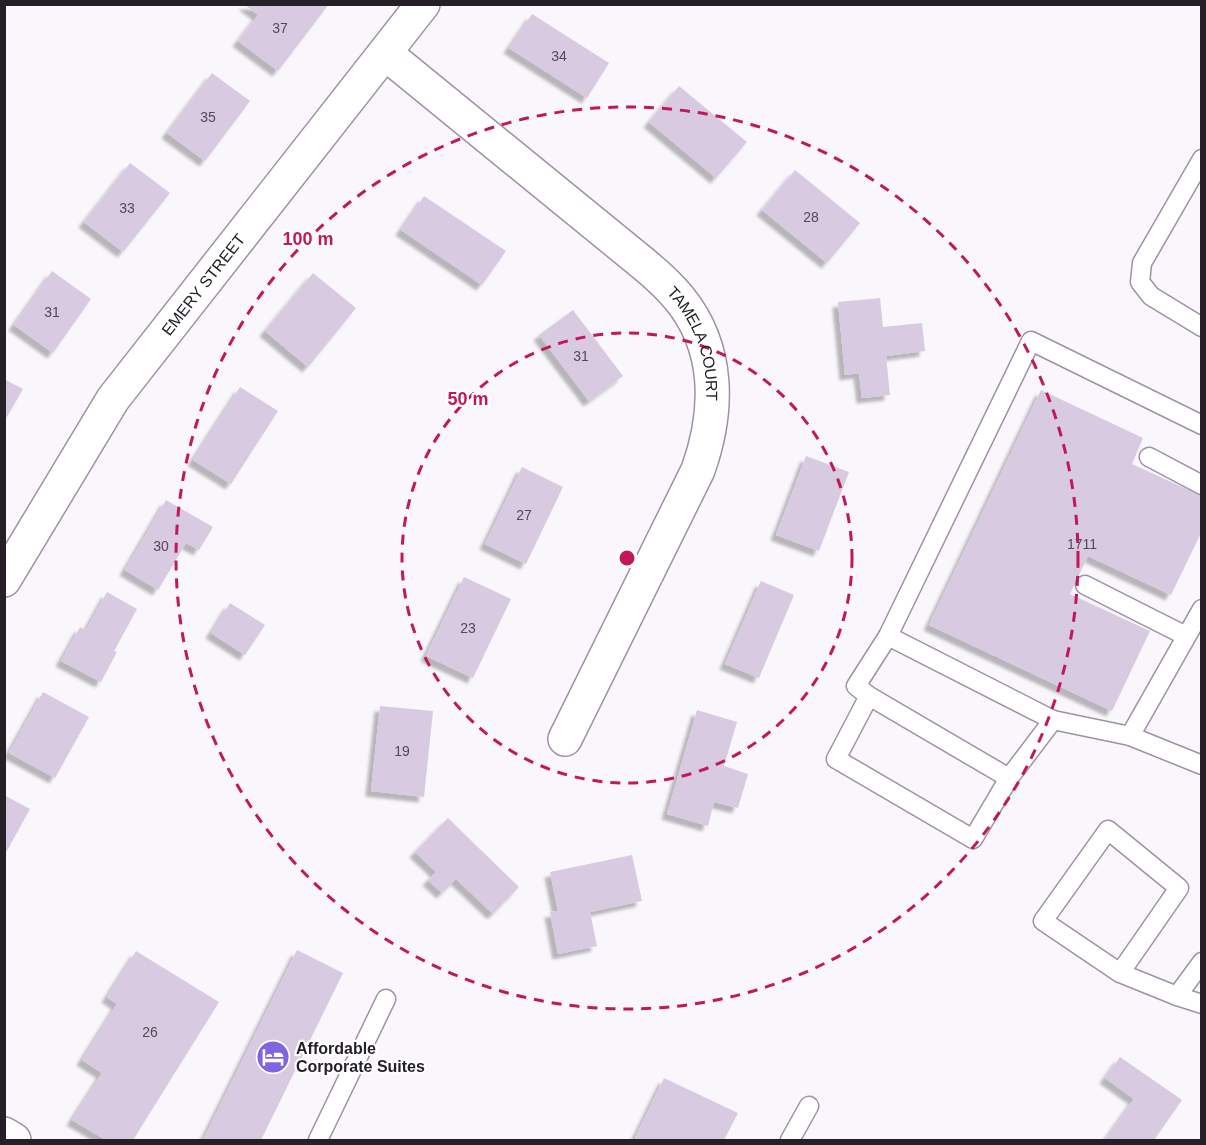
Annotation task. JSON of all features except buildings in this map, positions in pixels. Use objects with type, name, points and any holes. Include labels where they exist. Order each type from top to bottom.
[{"type":"street","name":"EMERY STREET","points":[[4,580],[113,399],[423,4]]},
{"type":"street","name":"TAMELA COURT","points":[[385,53],[664,281],[691,315],[708,358],[713,404],[706,448],[698,470],[566,740]]},
{"type":"street","points":[[4,1134],[14,1140]]},
{"type":"lane","points":[[1202,159],[1142,263],[1140,282],[1151,296],[1202,327]]},
{"type":"lane","points":[[1009,777],[869,696],[856,686],[888,636],[1031,341],[1202,425]]},
{"type":"lane","points":[[1149,457],[1202,485]]},
{"type":"lane","points":[[1085,585],[1186,636]]},
{"type":"lane","points":[[1130,736],[1202,609]]},
{"type":"lane","points":[[888,636],[1053,720],[1130,736],[1202,765]]},
{"type":"lane","points":[[869,696],[836,759],[973,839],[1009,777],[1053,720]]},
{"type":"lane","points":[[1120,973],[1179,888],[1108,830],[1043,921],[1120,973],[1202,1004]]},
{"type":"lane","points":[[1177,996],[1202,962]]},
{"type":"lane","points":[[318,1140],[386,999]]},
{"type":"lane","points":[[790,1140],[809,1106]]},
{"type":"place","name":"Affordable Corporate Suites","points":[[273,1057]]}]
